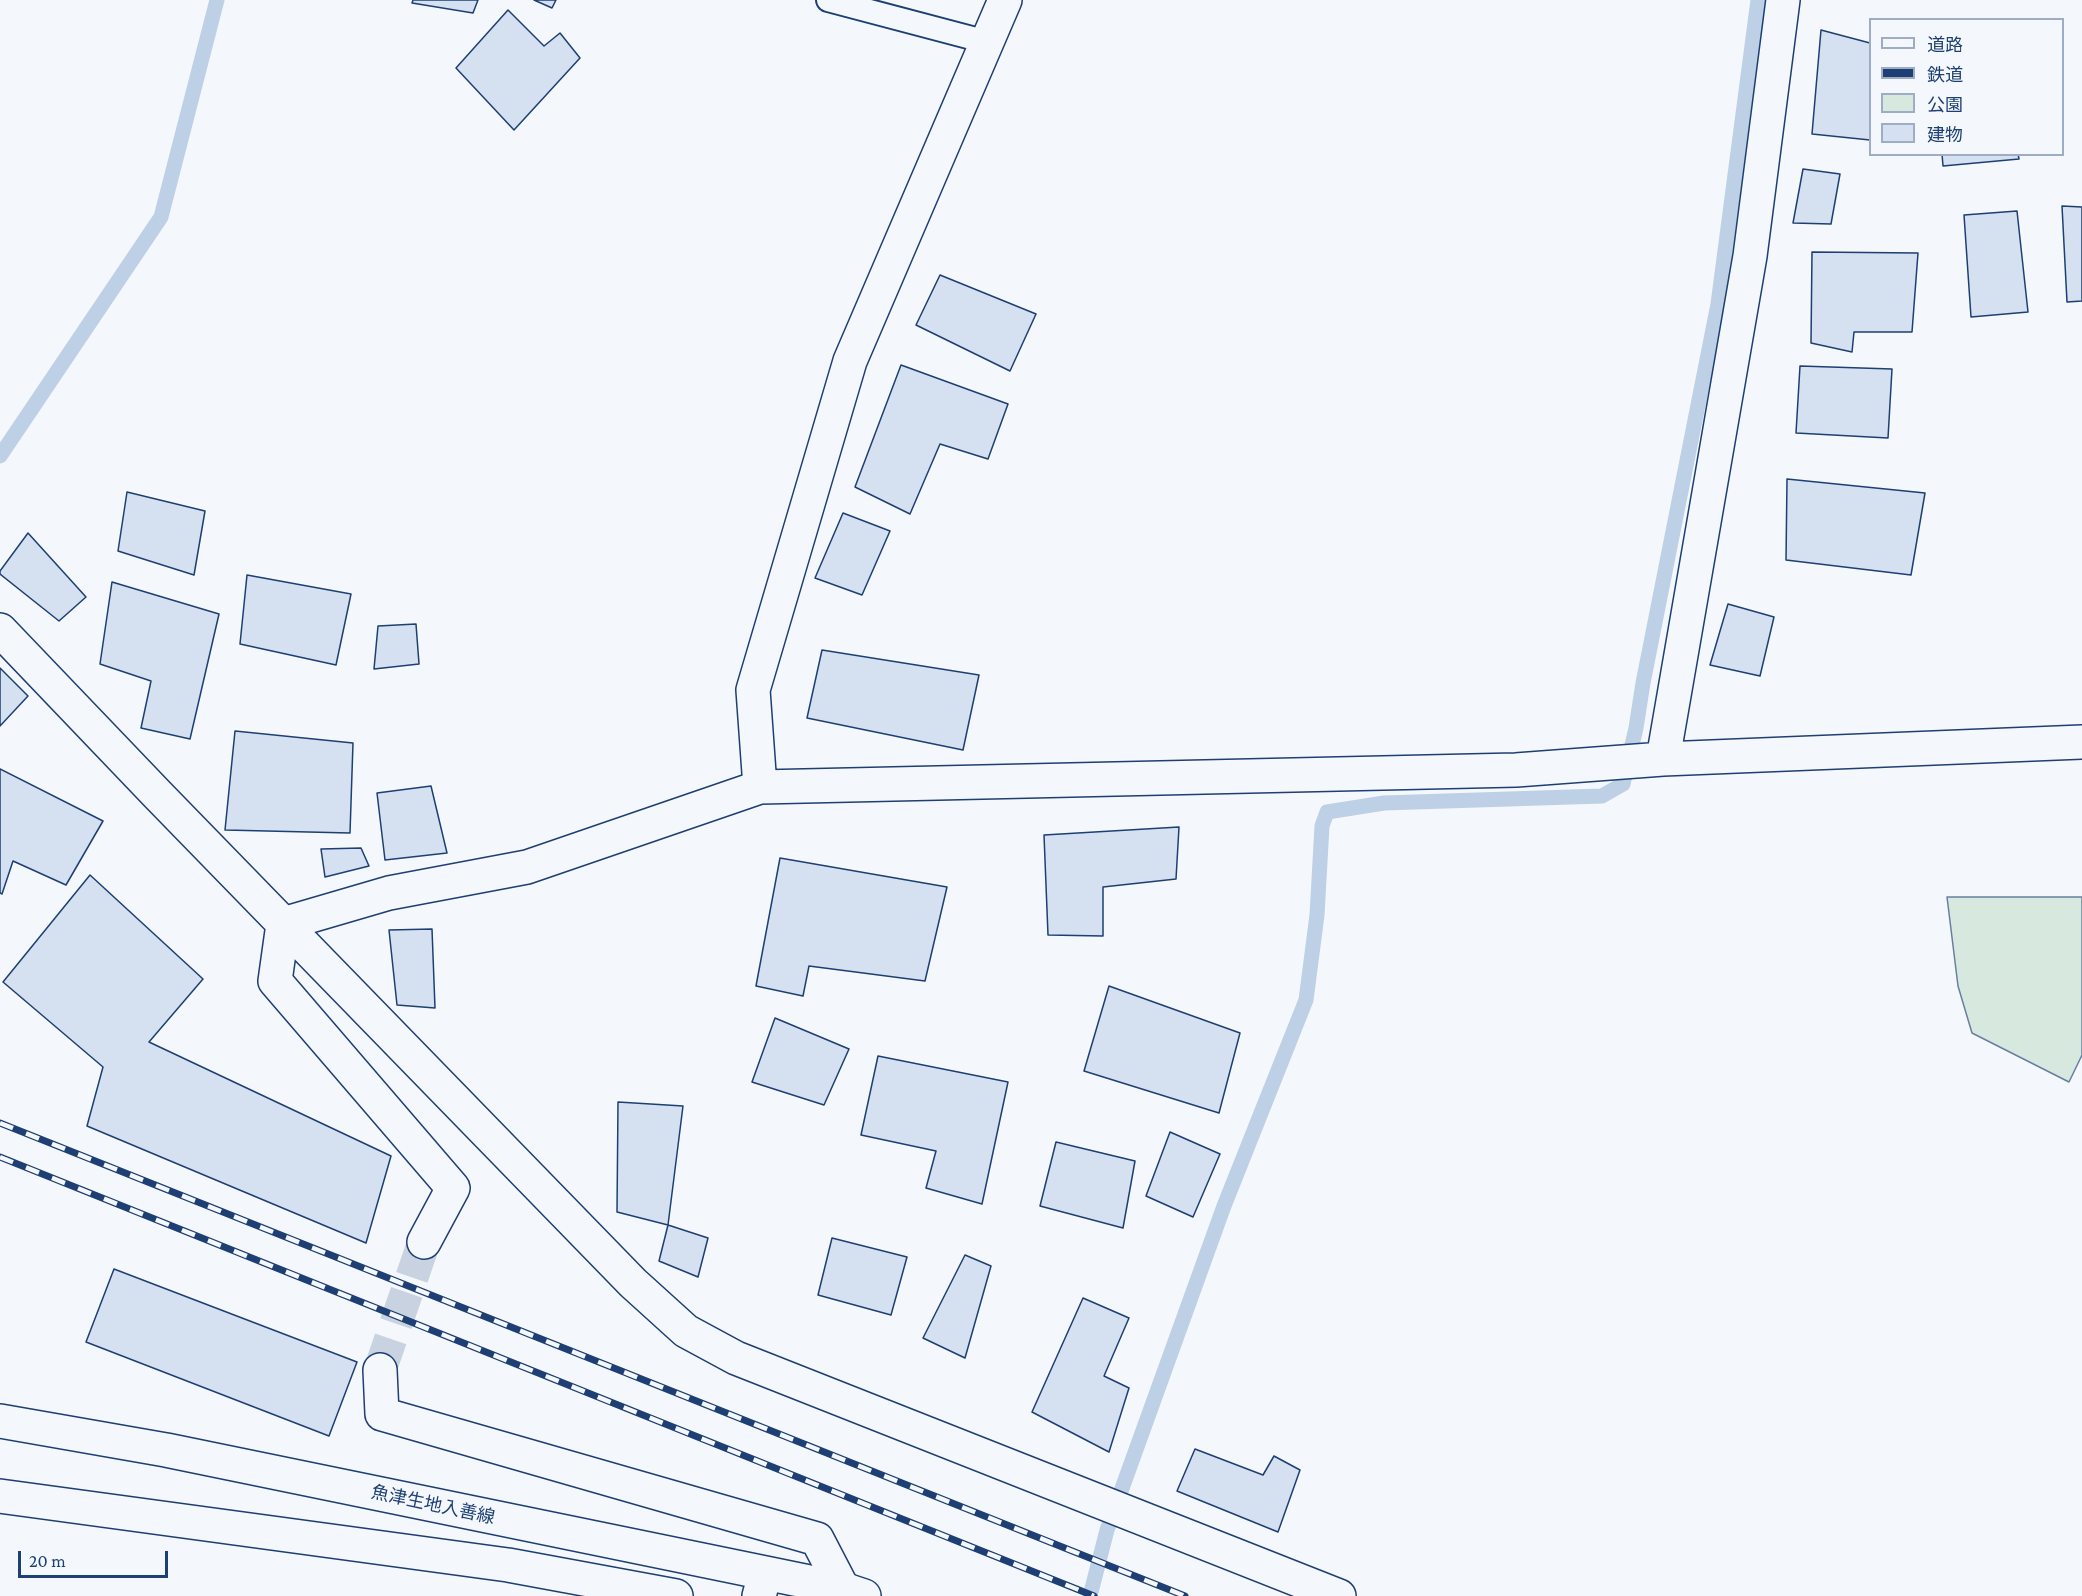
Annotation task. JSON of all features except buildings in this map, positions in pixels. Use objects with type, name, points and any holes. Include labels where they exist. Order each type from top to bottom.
[{"type":"street","points":[[760,787],[753,690],[850,361],[1005,0]]},
{"type":"street","points":[[1663,759],[1750,256],[1783,0]]},
{"type":"street","points":[[0,630],[633,1283],[686,1331],[736,1358],[1339,1596]]},
{"type":"street","points":[[283,924],[389,893],[527,867],[760,787],[1516,770],[1663,759],[2082,742]]},
{"type":"street","points":[[283,924],[274,981],[453,1188],[424,1242]]},
{"type":"street","points":[[380,1370],[382,1414],[817,1539],[853,1592]]},
{"type":"street","name":"魚津生地入善線","points":[[0,1421],[166,1450],[762,1585],[853,1592]]},
{"type":"street","points":[[0,1496],[508,1565],[676,1596]]},
{"type":"lane","points":[[828,0],[987,42]]},
{"type":"green space","points":[[1947,897],[2082,897],[2082,1055],[2069,1082],[1972,1033],[1958,986]]},
{"type":"waterway","points":[[0,456],[161,217],[217,0]]},
{"type":"waterway","points":[[1090,1596],[1107,1530],[1224,1206],[1306,1000],[1317,915],[1322,826],[1327,812],[1384,803],[1602,796],[1623,784],[1636,728],[1718,304],[1758,0]]},
{"type":"tunnel","points":[[380,1370],[424,1242]]},
{"type":"railway","points":[[0,1123],[1185,1596]]},
{"type":"railway","points":[[0,1157],[1094,1596]]}]
